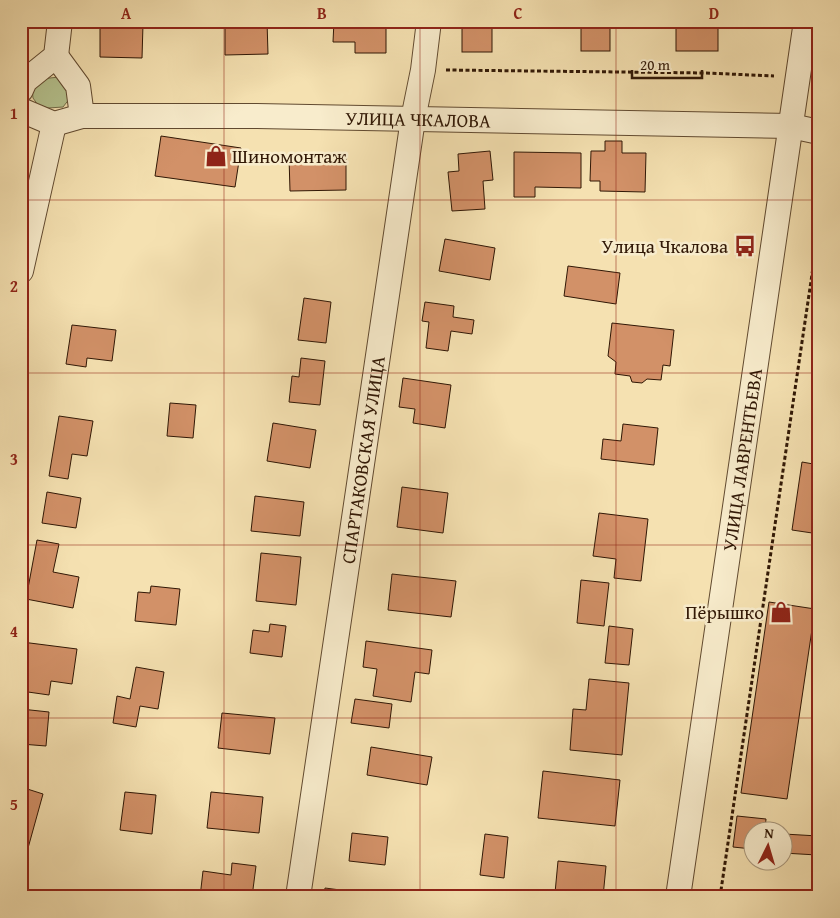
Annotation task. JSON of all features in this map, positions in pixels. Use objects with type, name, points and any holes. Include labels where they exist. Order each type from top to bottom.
[{"type":"street","points":[[60,21],[56,56],[78,86],[82,116]]},
{"type":"street","name":"СПАРТАКОВСКАЯ УЛИЦА","points":[[298,897],[429,21]]},
{"type":"street","name":"УЛИЦА ЛАВРЕНТЬЕВА","points":[[678,897],[806,21]]},
{"type":"street","points":[[21,90],[26,81],[56,56]]},
{"type":"street","points":[[21,110],[54,124],[21,271]]},
{"type":"street","name":"УЛИЦА ЧКАЛОВА","points":[[54,124],[82,116],[413,119],[791,126],[819,132]]},
{"type":"path","points":[[423,70],[706,73],[798,77]]},
{"type":"path","points":[[720,897],[819,227]]},
{"type":"green space","points":[[59,77],[68,85],[70,98],[63,107],[48,108],[38,105],[33,98],[32,88],[41,79]]},
{"type":"building","points":[[100,21],[128,21],[128,24],[143,24],[142,58],[100,57]]},
{"type":"building","points":[[267,21],[268,54],[225,55],[225,22]]},
{"type":"building","points":[[334,21],[386,21],[386,53],[355,53],[355,42],[333,42]]},
{"type":"building","points":[[462,21],[492,21],[492,52],[462,52]]},
{"type":"building","points":[[581,21],[610,21],[610,51],[581,51]]},
{"type":"building","points":[[676,21],[718,21],[718,51],[676,51]]},
{"type":"building","points":[[161,136],[241,148],[235,187],[155,176]]},
{"type":"building","points":[[605,141],[622,141],[622,153],[646,153],[645,192],[600,191],[600,181],[590,181],[591,151],[605,151]]},
{"type":"building","points":[[490,151],[493,180],[483,181],[485,209],[452,211],[448,172],[459,171],[458,154]]},
{"type":"building","points":[[514,152],[581,153],[581,188],[535,187],[535,197],[514,197]]},
{"type":"building","points":[[346,155],[346,190],[290,191],[289,157]]},
{"type":"building","points":[[445,239],[495,248],[490,280],[439,271]]},
{"type":"building","points":[[568,266],[620,273],[616,304],[564,296]]},
{"type":"building","points":[[304,298],[331,302],[326,343],[298,340]]},
{"type":"building","points":[[425,302],[454,306],[453,317],[474,320],[472,334],[451,331],[448,351],[426,348],[429,322],[422,321]]},
{"type":"building","points":[[612,323],[674,330],[670,366],[663,365],[661,380],[647,379],[642,383],[632,382],[630,376],[615,374],[616,362],[608,356]]},
{"type":"building","points":[[72,325],[116,330],[112,361],[87,358],[86,367],[66,364]]},
{"type":"building","points":[[301,358],[325,361],[320,405],[289,402],[292,376],[299,377]]},
{"type":"building","points":[[403,378],[451,385],[445,428],[413,423],[415,409],[399,407]]},
{"type":"building","points":[[170,403],[196,405],[193,438],[167,436]]},
{"type":"building","points":[[59,416],[93,421],[87,456],[72,454],[68,479],[49,476]]},
{"type":"building","points":[[273,423],[316,430],[310,468],[267,461]]},
{"type":"building","points":[[623,424],[658,428],[654,465],[601,459],[603,439],[621,441]]},
{"type":"building","points":[[802,462],[819,465],[819,534],[792,530]]},
{"type":"building","points":[[402,487],[448,493],[443,533],[397,527]]},
{"type":"building","points":[[47,492],[81,498],[76,528],[42,523]]},
{"type":"building","points":[[255,496],[304,502],[300,536],[251,531]]},
{"type":"building","points":[[599,513],[648,519],[641,581],[614,578],[616,559],[593,556]]},
{"type":"building","points":[[37,540],[59,544],[53,572],[79,577],[73,608],[26,599]]},
{"type":"building","points":[[261,553],[301,557],[296,605],[256,601]]},
{"type":"building","points":[[392,574],[456,581],[451,617],[388,610]]},
{"type":"building","points":[[581,580],[609,583],[604,626],[577,623]]},
{"type":"building","points":[[151,586],[180,589],[176,625],[135,621],[138,592],[150,593]]},
{"type":"building","points":[[769,602],[815,609],[787,799],[741,793]]},
{"type":"building","points":[[270,624],[286,626],[282,657],[250,653],[253,630],[269,632]]},
{"type":"building","points":[[609,626],[633,629],[629,665],[605,663]]},
{"type":"building","points":[[366,641],[432,650],[429,674],[415,672],[411,702],[373,696],[377,669],[363,667]]},
{"type":"building","points":[[22,642],[77,649],[72,684],[51,681],[49,695],[21,691]]},
{"type":"building","points":[[136,667],[164,672],[158,709],[140,706],[136,727],[113,723],[117,696],[130,699]]},
{"type":"building","points":[[589,679],[629,683],[622,755],[570,750],[573,709],[586,710]]},
{"type":"building","points":[[355,699],[392,704],[389,728],[351,723]]},
{"type":"building","points":[[21,709],[49,712],[46,746],[21,744]]},
{"type":"building","points":[[222,713],[275,718],[270,754],[218,748]]},
{"type":"building","points":[[371,747],[432,757],[427,785],[367,775]]},
{"type":"building","points":[[543,771],[620,780],[615,826],[538,818]]},
{"type":"building","points":[[21,787],[43,794],[25,859],[21,857]]},
{"type":"building","points":[[125,792],[156,795],[152,834],[120,830]]},
{"type":"building","points":[[211,792],[263,797],[259,833],[207,828]]},
{"type":"building","points":[[737,816],[766,819],[742,820],[742,848],[733,847]]},
{"type":"building","points":[[352,833],[388,837],[385,865],[349,861]]},
{"type":"building","points":[[485,834],[508,837],[504,878],[480,875]]},
{"type":"building","points":[[792,834],[818,836],[817,855],[792,854]]},
{"type":"building","points":[[558,861],[606,866],[603,897],[584,897],[555,893]]},
{"type":"building","points":[[232,863],[256,866],[252,897],[200,897],[203,871],[231,875]]},
{"type":"building","points":[[325,888],[356,892],[356,897],[324,897]]},
{"type":"place","name":"Шиномонтаж","points":[[216,156]]},
{"type":"place","name":"Улица Чкалова","points":[[745,246]]},
{"type":"place","name":"Пёрышко","points":[[781,612]]}]
